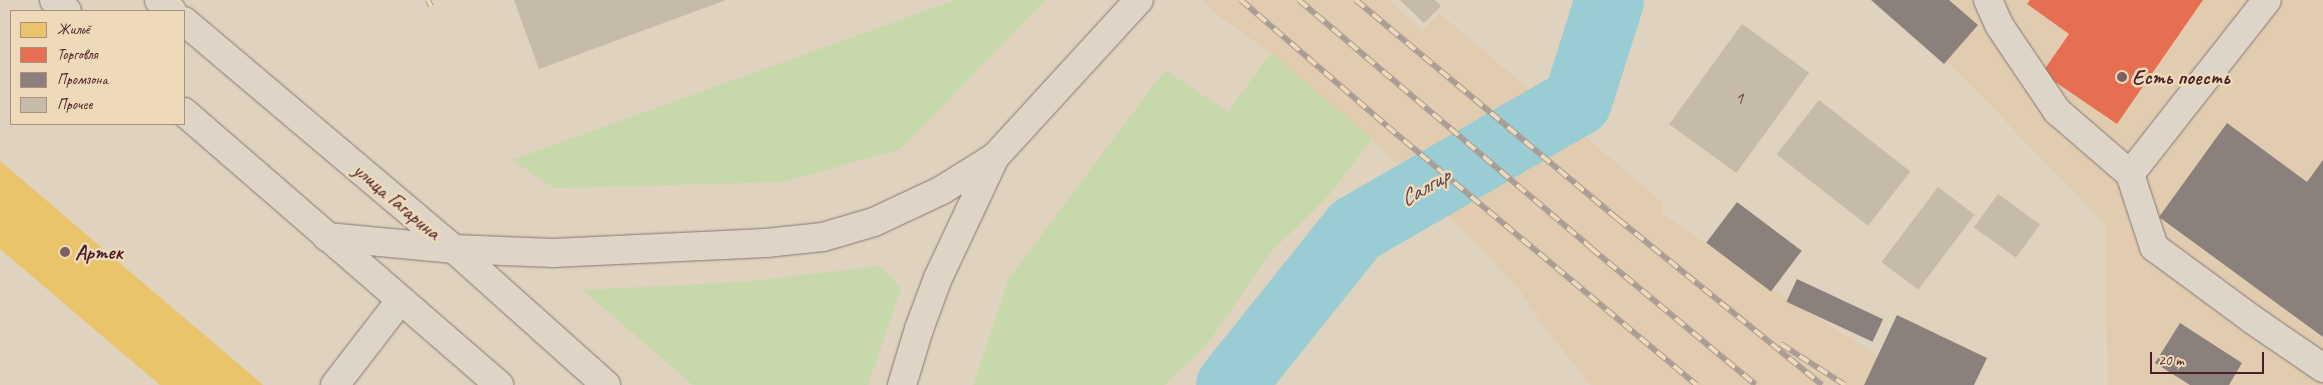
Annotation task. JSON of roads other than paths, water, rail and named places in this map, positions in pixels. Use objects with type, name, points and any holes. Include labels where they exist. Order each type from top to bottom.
[{"type":"main road","points":[[54,0],[66,10]]},
{"type":"main road","points":[[159,0],[171,10]]},
{"type":"main road","points":[[327,237],[454,249],[553,253],[766,243],[823,237],[874,222],[942,190],[994,157],[1119,24],[1139,0]]},
{"type":"main road","name":"улица Гагарина","points":[[185,22],[454,249],[606,385]]},
{"type":"main road","points":[[185,113],[499,385]]},
{"type":"main road","points":[[902,385],[919,329],[938,278],[994,157]]},
{"type":"lane","points":[[1988,0],[1999,25],[2057,111],[2130,174],[2154,247],[2253,320],[2323,368]]},
{"type":"lane","points":[[2130,174],[2267,0]]},
{"type":"lane","points":[[335,385],[400,301]]},
{"type":"waterway","name":"Салгир","points":[[1230,385],[1355,229],[1577,101],[1609,0]]},
{"type":"railway","points":[[428,0],[431,6]]},
{"type":"railway","points":[[1241,0],[1387,126],[1697,385]]},
{"type":"railway","points":[[1299,0],[1591,248],[1756,385]]},
{"type":"railway","points":[[1356,0],[1618,219],[1822,385]]},
{"type":"railway","points":[[1781,344],[1845,385]]},
{"type":"place","name":"Есть поесть","points":[[2122,77]]},
{"type":"place","name":"Артек","points":[[65,252]]}]
